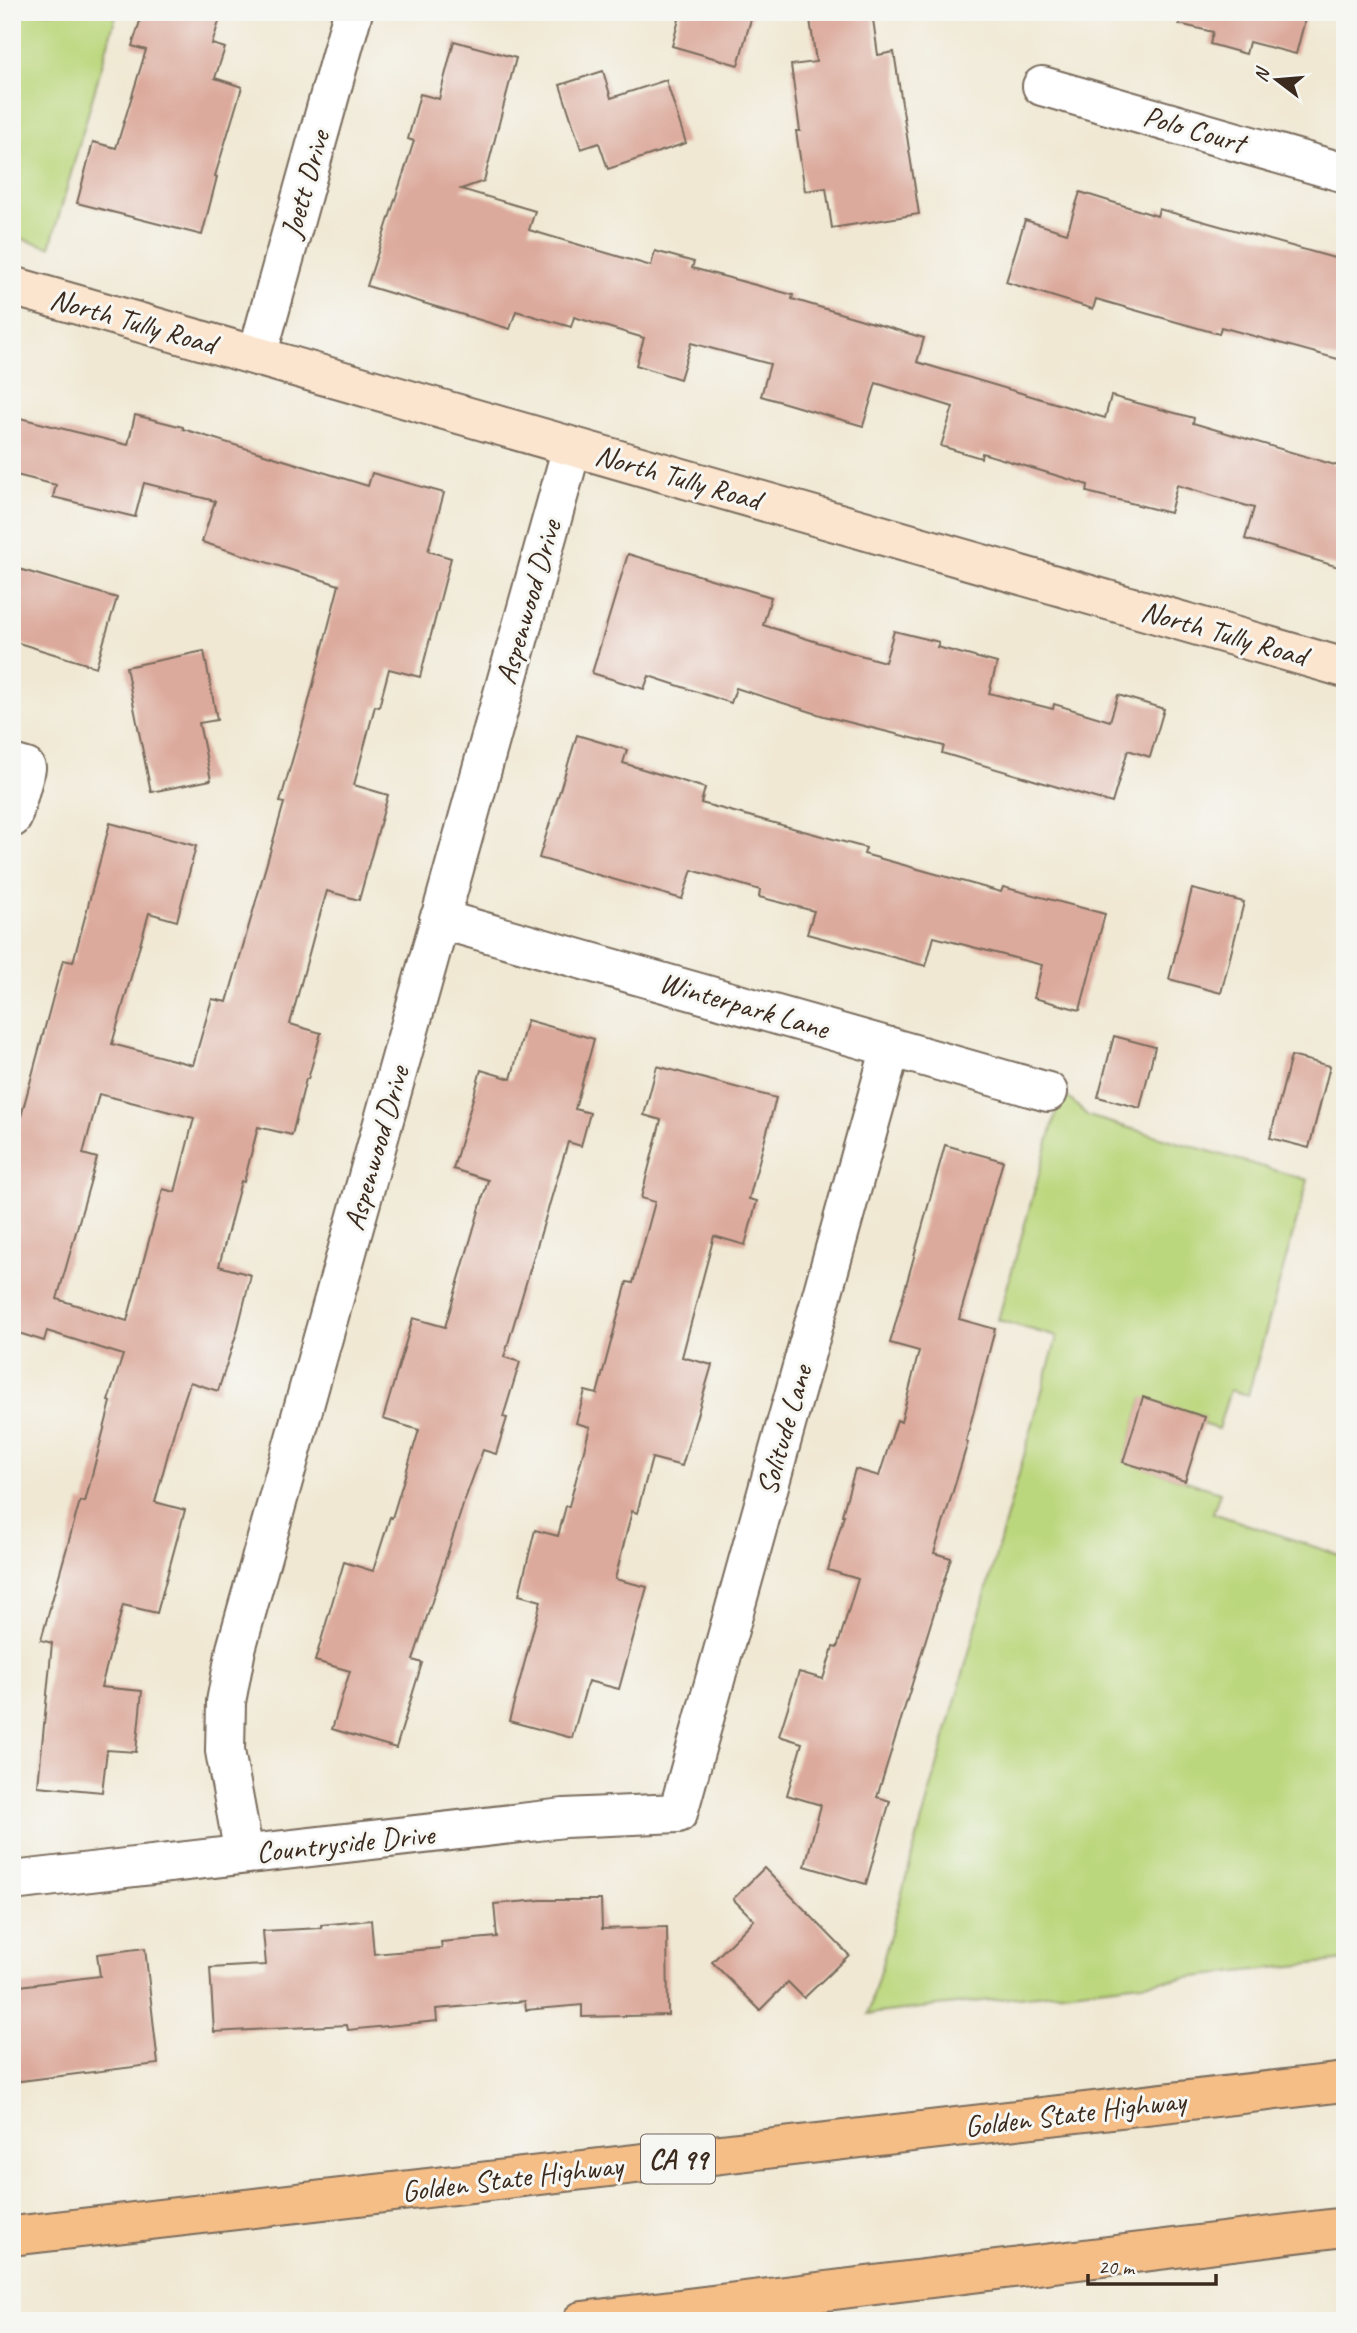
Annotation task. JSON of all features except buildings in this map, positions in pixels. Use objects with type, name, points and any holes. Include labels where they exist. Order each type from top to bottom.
[{"type":"highway","name":"Golden State Highway","points":[[12,2236],[1345,2082]]},
{"type":"highway","points":[[582,2321],[1345,2227]]},
{"type":"street","name":"Joett Drive","points":[[257,356],[354,12]]},
{"type":"street","name":"Polo Court","points":[[1042,86],[1345,173]]},
{"type":"street","name":"North Tully Road","points":[[12,286],[1345,668]]},
{"type":"street","name":"Aspenwood Drive","points":[[244,1854],[225,1751],[226,1702],[236,1649],[572,447]]},
{"type":"street","points":[[12,764],[26,768],[12,818]]},
{"type":"street","name":"Winterpark Lane","points":[[439,919],[1048,1092]]},
{"type":"street","name":"Solitude Lane","points":[[678,1813],[891,1047]]},
{"type":"street","name":"Countryside Drive","points":[[12,1881],[564,1818],[678,1813]]},
{"type":"green space","points":[[12,12],[117,12],[50,247],[12,236]]},
{"type":"green space","points":[[1062,1092],[1088,1116],[1308,1180],[1248,1395],[1230,1390],[1218,1429],[1202,1424],[1204,1417],[1143,1398],[1124,1461],[1220,1492],[1213,1513],[1345,1557],[1345,1960],[868,2014],[1057,1337],[998,1320]]}]
